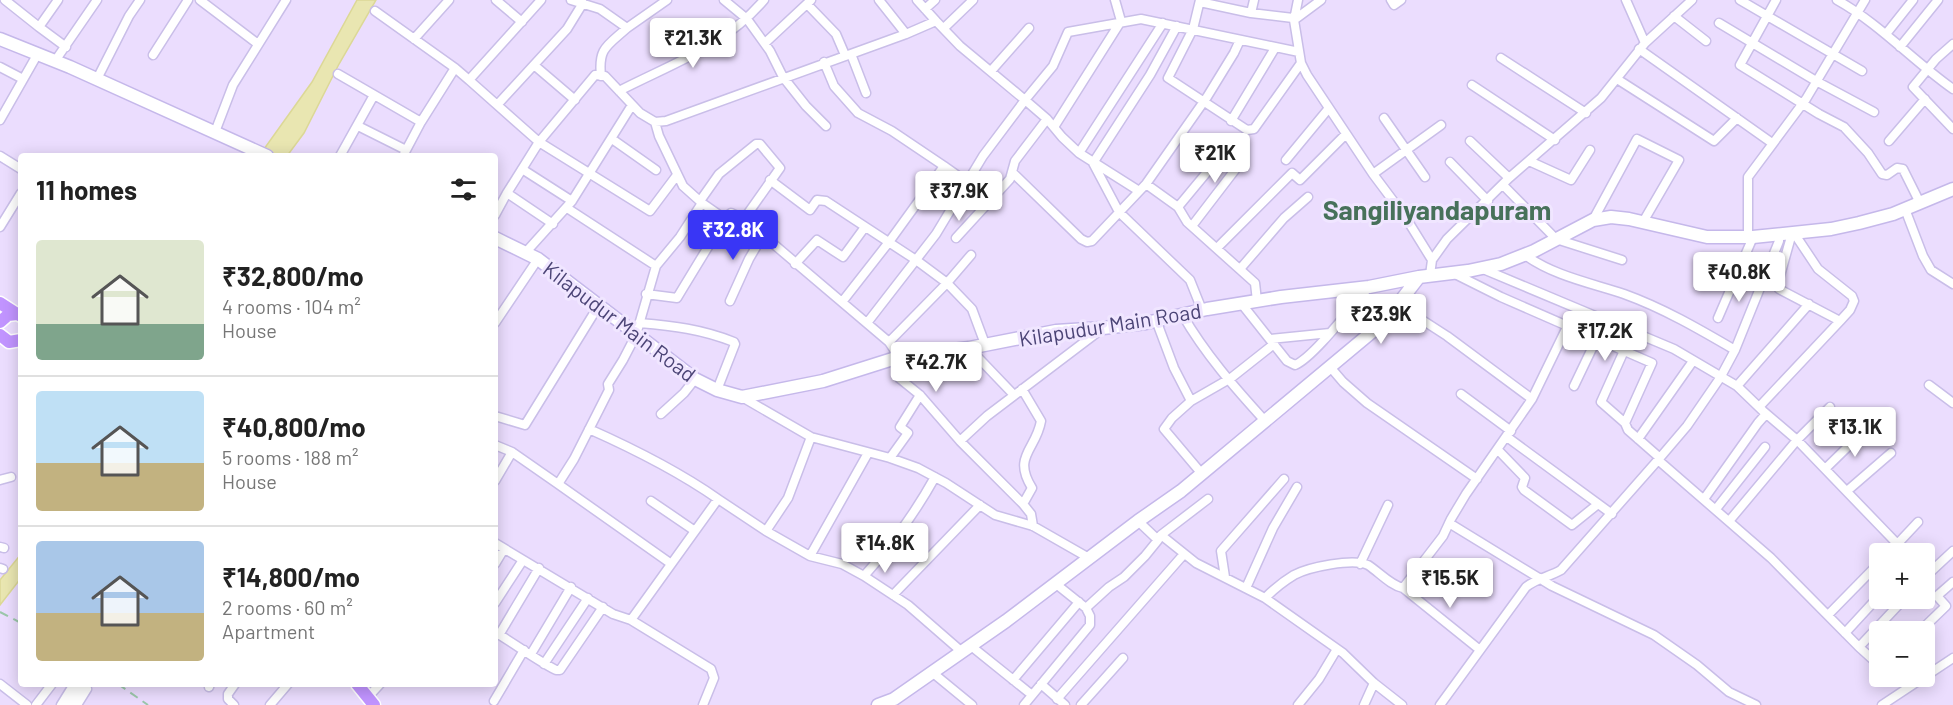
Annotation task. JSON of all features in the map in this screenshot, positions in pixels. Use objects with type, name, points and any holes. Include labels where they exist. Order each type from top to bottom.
[{"type":"main road","points":[[0,303],[18,314]]},
{"type":"main road","points":[[0,322],[8,315],[18,315]]},
{"type":"main road","points":[[0,335],[9,342],[18,341]]},
{"type":"main road","points":[[0,351],[18,342]]},
{"type":"main road","points":[[359,687],[371,702]]},
{"type":"street","points":[[5,0],[66,47]]},
{"type":"street","points":[[39,27],[58,0]]},
{"type":"street","points":[[55,61],[97,0]]},
{"type":"street","points":[[97,79],[129,16],[140,0]]},
{"type":"street","points":[[153,55],[188,0]]},
{"type":"street","points":[[200,0],[258,44]]},
{"type":"street","points":[[215,132],[233,85],[286,0]]},
{"type":"street","points":[[414,39],[449,0]]},
{"type":"street","points":[[496,0],[522,22]]},
{"type":"street","points":[[469,80],[541,0]]},
{"type":"street","points":[[571,0],[600,9],[627,28]]},
{"type":"street","points":[[601,76],[599,59],[603,50],[627,28],[667,0]]},
{"type":"street","points":[[724,0],[747,19],[765,43],[783,78],[826,126]]},
{"type":"street","points":[[619,91],[712,45],[747,19],[764,0]]},
{"type":"street","points":[[879,0],[906,34]]},
{"type":"street","points":[[917,0],[960,46],[1047,119],[1079,153],[1093,163],[1178,207],[1192,226],[1255,284],[1257,301]]},
{"type":"street","points":[[926,9],[935,0]]},
{"type":"street","points":[[944,28],[973,0]]},
{"type":"street","points":[[1115,0],[1122,21]]},
{"type":"street","points":[[1251,13],[1254,0]]},
{"type":"street","points":[[1298,0],[1294,19],[1301,63],[1346,134],[1432,260]]},
{"type":"street","points":[[1301,63],[1254,129],[1247,130],[1168,78],[1193,29],[1200,1],[1251,13],[1294,19],[1321,0]]},
{"type":"street","points":[[1391,0],[1395,5],[1401,0]]},
{"type":"street","points":[[1626,0],[1642,46],[1700,94],[1772,143]]},
{"type":"street","points":[[878,705],[898,702],[933,673],[1202,474],[1331,368],[1385,321],[1424,276],[1447,239],[1529,161],[1586,113],[1617,79],[1642,46],[1692,0]]},
{"type":"street","points":[[1740,0],[1862,71]]},
{"type":"street","points":[[1776,0],[1740,65],[1802,104],[1844,126],[1868,153],[1882,174],[1887,175],[1897,168],[1903,169],[1920,202]]},
{"type":"street","points":[[1837,0],[1858,12],[1953,89]]},
{"type":"street","points":[[1718,318],[1750,237],[1746,182],[1748,177],[1802,104],[1865,0]]},
{"type":"street","points":[[1886,34],[1912,0]]},
{"type":"street","points":[[1900,47],[1938,0]]},
{"type":"street","points":[[765,43],[809,2],[836,34],[866,93]]},
{"type":"street","points":[[498,104],[567,28],[583,3]]},
{"type":"street","points":[[375,11],[454,68],[539,142],[650,211],[676,176]]},
{"type":"street","points":[[1674,16],[1706,41]]},
{"type":"street","points":[[867,323],[936,234],[983,156],[1053,66],[1068,32],[1141,19],[1299,52]]},
{"type":"street","points":[[498,210],[539,142],[595,75],[605,76],[640,113],[655,122],[666,121],[936,21]]},
{"type":"street","points":[[1054,128],[1122,21]]},
{"type":"street","points":[[1079,153],[1163,23]]},
{"type":"street","points":[[1719,23],[1816,81],[1874,112]]},
{"type":"street","points":[[1093,163],[1150,75],[1177,26]]},
{"type":"street","points":[[991,71],[1029,28]]},
{"type":"street","points":[[0,39],[97,79],[261,153]]},
{"type":"street","points":[[1012,172],[1084,241],[1092,241],[1143,188],[1234,53],[1240,39]]},
{"type":"street","points":[[1953,44],[1913,87],[1953,129]]},
{"type":"street","points":[[1231,121],[1275,48]]},
{"type":"street","points":[[0,119],[38,55]]},
{"type":"street","points":[[1501,58],[1586,113]]},
{"type":"street","points":[[824,62],[834,86],[858,113],[892,131],[968,183]]},
{"type":"street","points":[[534,65],[575,100]]},
{"type":"street","points":[[0,67],[23,79]]},
{"type":"street","points":[[358,126],[404,153],[454,68]]},
{"type":"street","points":[[338,74],[421,122]]},
{"type":"street","points":[[1617,79],[1714,141],[1737,118]]},
{"type":"street","points":[[1472,85],[1555,140]]},
{"type":"street","points":[[342,153],[374,94]]},
{"type":"street","points":[[1889,141],[1925,99]]},
{"type":"street","points":[[526,252],[569,204],[633,105]]},
{"type":"street","points":[[1286,160],[1329,108]]},
{"type":"street","points":[[1384,117],[1425,177]]},
{"type":"street","points":[[956,238],[1010,179],[1012,165],[1047,119]]},
{"type":"street","points":[[655,122],[676,176],[683,186],[725,219]]},
{"type":"street","points":[[1373,174],[1441,125]]},
{"type":"street","points":[[1217,248],[1292,173],[1300,180],[1346,134]]},
{"type":"street","points":[[1593,220],[1637,138],[1679,160],[1643,222]]},
{"type":"street","points":[[612,139],[656,170]]},
{"type":"street","points":[[1470,141],[1556,239],[1622,260]]},
{"type":"street","points":[[1178,207],[1212,166],[1228,142]]},
{"type":"street","points":[[558,484],[574,459],[609,390],[608,384],[623,360],[637,329],[656,266],[680,237],[718,174],[758,143],[780,166],[744,219]]},
{"type":"street","points":[[1529,161],[1571,180],[1590,150]]},
{"type":"street","points":[[0,156],[18,167]]},
{"type":"street","points":[[1450,162],[1488,201]]},
{"type":"street","points":[[1093,163],[1119,212],[1190,280],[1202,310]]},
{"type":"street","points":[[842,302],[944,166]]},
{"type":"street","points":[[1192,226],[1238,166]]},
{"type":"street","points":[[522,169],[656,266]]},
{"type":"street","points":[[770,180],[810,210],[821,199],[865,226],[947,283],[972,309],[985,344]]},
{"type":"street","points":[[1593,220],[1611,217],[1707,237],[1750,237],[1850,225],[1905,209],[1953,189]]},
{"type":"street","points":[[507,193],[553,224]]},
{"type":"street","points":[[0,226],[18,197]]},
{"type":"street","points":[[1240,269],[1284,218],[1308,197]]},
{"type":"street","points":[[1905,209],[1923,256],[1931,270],[1953,284]]},
{"type":"street","points":[[646,294],[677,298],[725,219],[731,213],[744,219],[889,342],[909,369],[899,378],[920,395],[960,441],[1023,504],[1031,514],[1033,526]]},
{"type":"street","name":"Kilapudur Main Road","points":[[498,239],[526,252],[599,305],[637,329],[695,379],[717,390],[742,397],[824,381],[900,357],[969,348],[1056,331],[1103,328],[1241,303],[1369,287],[1424,276],[1483,268],[1525,255],[1593,220]]},
{"type":"street","points":[[795,264],[817,240],[843,257],[865,226]]},
{"type":"street","points":[[1788,233],[1778,283],[1779,289],[1840,321]]},
{"type":"street","points":[[1759,407],[1840,321],[1854,301],[1852,296],[1818,268],[1788,233]]},
{"type":"street","points":[[1440,705],[1526,587],[1539,578],[1551,576],[1561,570],[1687,426],[1720,378],[1735,350],[1779,241],[1788,233]]},
{"type":"street","points":[[730,301],[763,235]]},
{"type":"street","points":[[889,342],[971,255]]},
{"type":"street","points":[[1525,255],[1534,262],[1573,278],[1624,294],[1683,320],[1735,350]]},
{"type":"street","points":[[498,319],[538,260]]},
{"type":"street","points":[[1483,268],[1674,349],[1737,386],[1826,468],[1898,543],[1918,522]]},
{"type":"street","points":[[1453,273],[1492,293],[1625,349],[1652,363],[1625,423]]},
{"type":"street","points":[[1241,303],[1287,361],[1294,365],[1302,361],[1330,333],[1369,287]]},
{"type":"street","points":[[1737,386],[1809,304]]},
{"type":"street","points":[[498,417],[525,425],[599,305]]},
{"type":"street","points":[[1399,305],[1447,336],[1532,399]]},
{"type":"street","points":[[1182,314],[1193,334],[1227,380],[1266,422]]},
{"type":"street","points":[[1156,320],[1174,368],[1191,401]]},
{"type":"street","points":[[1403,588],[1443,536],[1477,479],[1532,399],[1568,325]]},
{"type":"street","points":[[637,329],[683,327],[707,332],[734,342],[733,352],[717,390]]},
{"type":"street","points":[[960,441],[1014,394],[1103,328]]},
{"type":"street","points":[[1202,474],[1164,429],[1172,418],[1191,401],[1227,380],[1272,341],[1330,333]]},
{"type":"street","points":[[1632,333],[1601,402],[1625,423],[1628,430],[1659,459],[1771,558],[1869,656]]},
{"type":"street","points":[[1574,386],[1596,338]]},
{"type":"street","points":[[969,348],[1014,394]]},
{"type":"street","points":[[1638,439],[1693,361]]},
{"type":"street","points":[[1331,368],[1367,403],[1477,479]]},
{"type":"street","points":[[661,414],[684,393],[695,379]]},
{"type":"street","points":[[1929,385],[1953,403]]},
{"type":"street","points":[[1022,389],[1041,421],[1024,457],[1024,472],[1032,488],[1023,504]]},
{"type":"street","points":[[1461,394],[1612,514]]},
{"type":"street","points":[[890,458],[908,433],[900,427],[920,395]]},
{"type":"street","points":[[742,397],[811,437],[890,458],[935,477],[1005,519],[1033,526],[1089,558]]},
{"type":"street","points":[[1730,520],[1797,440],[1830,407]]},
{"type":"street","points":[[1704,499],[1766,414]]},
{"type":"street","points":[[1826,468],[1867,428]]},
{"type":"street","points":[[589,429],[643,454],[688,479],[766,531],[810,556],[842,564],[864,576],[1013,680],[1028,702],[1090,625],[1090,616],[1082,605],[1056,584]]},
{"type":"street","points":[[766,531],[788,498],[811,437]]},
{"type":"street","points":[[498,446],[512,452],[670,563]]},
{"type":"street","points":[[1716,509],[1765,447]]},
{"type":"street","points":[[1498,450],[1525,478],[1522,487],[1524,490],[1572,525],[1598,504]]},
{"type":"street","points":[[498,477],[512,452]]},
{"type":"street","points":[[810,556],[868,453]]},
{"type":"street","points":[[1847,491],[1891,453]]},
{"type":"street","points":[[0,480],[11,477]]},
{"type":"street","points":[[864,576],[895,540],[935,477]]},
{"type":"street","points":[[1225,577],[1221,551],[1284,479]]},
{"type":"street","points":[[1246,588],[1273,528],[1298,487]]},
{"type":"street","points":[[631,620],[718,499]]},
{"type":"street","points":[[1013,680],[1082,605],[1124,577],[1146,556],[1159,538],[1208,499]]},
{"type":"street","points":[[651,501],[695,531]]},
{"type":"street","points":[[893,595],[980,505]]},
{"type":"street","points":[[1360,564],[1388,505]]},
{"type":"street","points":[[1138,521],[1196,563],[1265,598],[1337,649],[1402,705]]},
{"type":"street","points":[[1449,523],[1539,578],[1611,616],[1654,635],[1697,665],[1729,692],[1756,705]]},
{"type":"street","points":[[498,545],[613,614],[631,620],[711,669],[714,678],[704,705]]},
{"type":"street","points":[[498,559],[504,549]]},
{"type":"street","points":[[1935,567],[1953,551]]},
{"type":"street","points":[[1057,699],[1184,554]]},
{"type":"street","points":[[498,598],[523,560]]},
{"type":"street","points":[[1265,598],[1296,574],[1340,563],[1367,565],[1403,588],[1480,650]]},
{"type":"street","points":[[498,632],[539,568]]},
{"type":"street","points":[[1828,615],[1869,573]]},
{"type":"street","points":[[1930,621],[1946,606],[1938,596],[1953,582]]},
{"type":"street","points":[[494,701],[571,587]]},
{"type":"street","points":[[544,664],[588,598]]},
{"type":"street","points":[[498,635],[544,664],[560,670],[603,607]]},
{"type":"street","points":[[1845,633],[1869,607]]},
{"type":"street","points":[[1859,647],[1895,609]]},
{"type":"street","points":[[1298,705],[1319,679],[1337,649]]},
{"type":"street","points":[[1081,705],[1124,658]]},
{"type":"street","points":[[1882,705],[1953,658]]},
{"type":"street","points":[[933,673],[972,705]]},
{"type":"street","points":[[1364,705],[1374,683]]},
{"type":"street","points":[[0,684],[27,705]]},
{"type":"street","points":[[1041,684],[1065,705]]},
{"type":"street","points":[[36,705],[49,687]]},
{"type":"street","points":[[61,705],[72,687]]},
{"type":"street","points":[[69,705],[83,687]]},
{"type":"street","points":[[77,705],[84,687]]},
{"type":"street","points":[[233,687],[228,694],[228,699],[234,705]]},
{"type":"street","points":[[270,705],[285,687]]},
{"type":"street","points":[[371,702],[378,687]]},
{"type":"shaded area","points":[[357,0],[376,0],[339,64],[304,133],[289,153],[261,153],[312,82]]},
{"type":"shaded area","points":[[18,558],[18,582],[0,605],[0,580]]},
{"type":"railway","points":[[0,612],[18,621]]},
{"type":"railway","points":[[122,687],[148,705]]},
{"type":"district","name":"Sangiliyandapuram","points":[[1437,209]]}]
